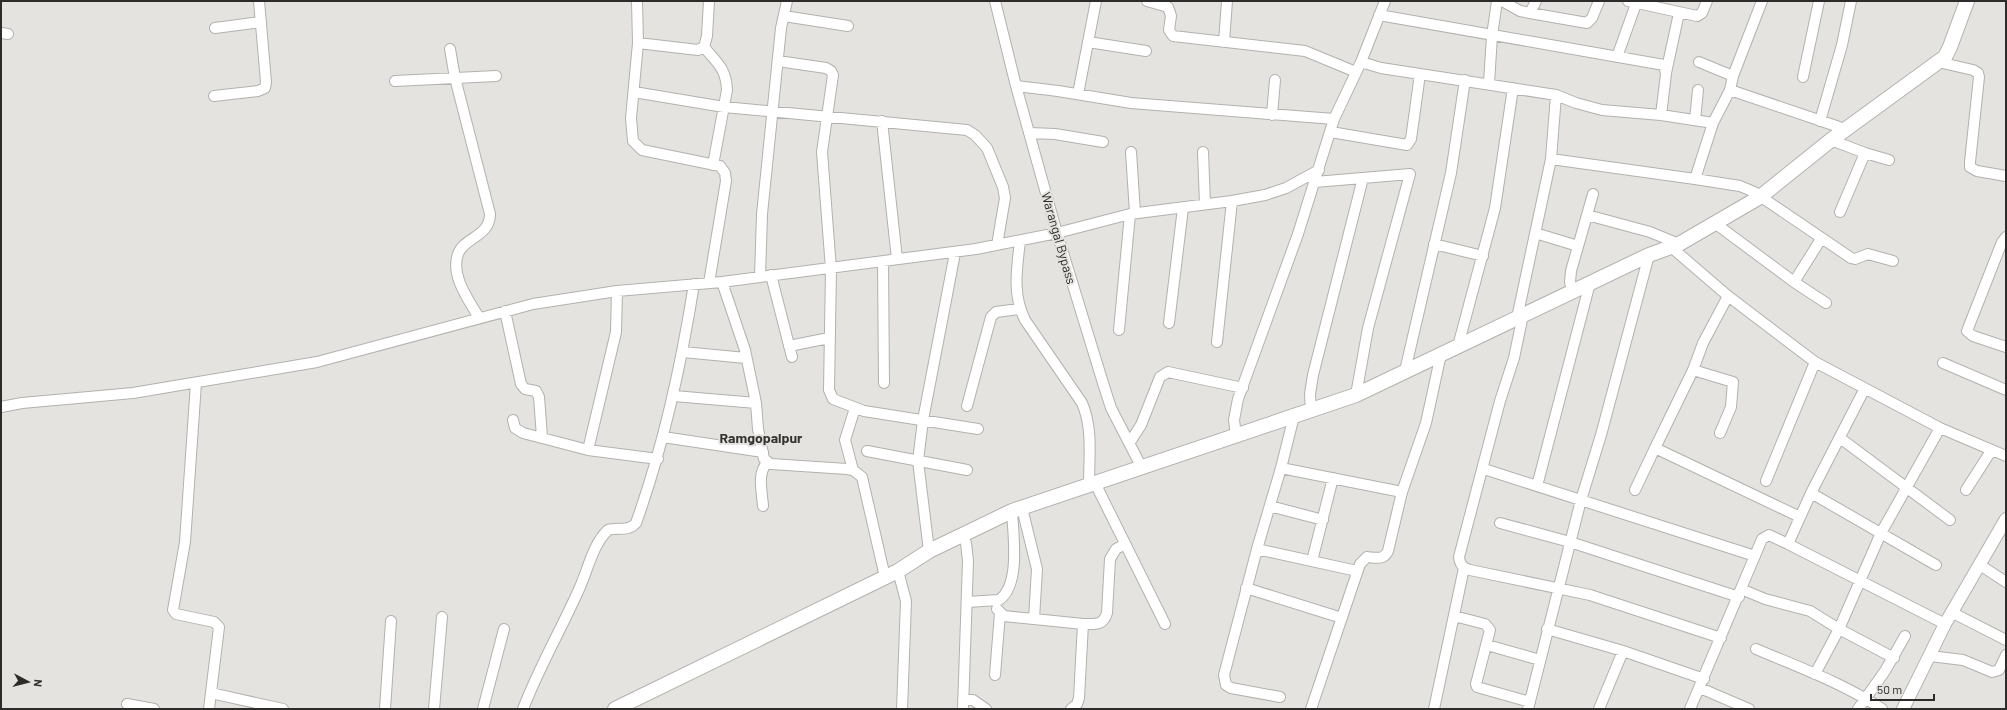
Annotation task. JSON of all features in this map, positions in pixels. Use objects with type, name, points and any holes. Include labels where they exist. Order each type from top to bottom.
[{"type":"main road","points":[[615,709],[891,574],[929,551],[1017,510],[1356,395],[1649,255],[1675,245],[1716,224],[1760,197],[1845,129],[1944,57],[1950,46],[1967,1]]},
{"type":"street","points":[[214,96],[258,91],[265,88],[266,82],[259,1]]},
{"type":"street","points":[[637,1],[638,43],[631,129],[633,141],[636,146],[642,150],[713,165],[723,168],[725,173],[726,181],[709,283]]},
{"type":"street","points":[[638,43],[698,50],[704,47],[708,36],[709,1]]},
{"type":"street","points":[[760,277],[762,214],[778,61],[787,1]]},
{"type":"street","name":"Warangal Bypass","points":[[995,1],[1016,86],[1057,233],[1103,383],[1111,408],[1130,442],[1142,468]]},
{"type":"street","points":[[1078,94],[1096,1]]},
{"type":"street","points":[[1147,1],[1165,3],[1170,10],[1169,30],[1173,36],[1306,51],[1356,72]]},
{"type":"street","points":[[1224,42],[1226,1]]},
{"type":"street","points":[[1236,436],[1234,415],[1274,306],[1319,170],[1334,119],[1361,62],[1385,1]]},
{"type":"street","points":[[1489,83],[1492,36],[1497,1]]},
{"type":"street","points":[[1502,1],[1530,13],[1587,23],[1592,18],[1599,1]]},
{"type":"street","points":[[1530,13],[1536,1]]},
{"type":"street","points":[[1617,56],[1634,2],[1697,16],[1702,13],[1707,1]]},
{"type":"street","points":[[1696,179],[1713,123],[1730,90],[1733,76],[1762,1]]},
{"type":"street","points":[[1804,77],[1819,1]]},
{"type":"street","points":[[1820,121],[1842,44],[1851,1]]},
{"type":"street","points":[[1660,115],[1666,74],[1679,13]]},
{"type":"street","points":[[1379,15],[1664,65],[1666,74]]},
{"type":"street","points":[[784,16],[848,26]]},
{"type":"street","points":[[216,28],[261,22]]},
{"type":"street","points":[[1088,42],[1146,52]]},
{"type":"street","points":[[704,47],[724,71],[727,90],[713,165]]},
{"type":"street","points":[[450,49],[455,78],[490,214],[488,227],[458,253],[457,263],[464,293],[479,318]]},
{"type":"street","points":[[778,61],[826,68],[832,71],[833,82],[822,142],[822,162],[831,269],[829,338],[830,395],[833,399],[855,408],[978,429]]},
{"type":"street","points":[[1361,62],[1381,68],[1489,83],[1556,95],[1590,108],[1660,115],[1713,123]]},
{"type":"street","points":[[1698,62],[1733,76]]},
{"type":"street","points":[[1938,62],[1973,70],[1978,73],[1979,77],[1970,167],[1977,172],[2006,176]]},
{"type":"street","points":[[1330,132],[1406,144],[1411,139],[1420,74]]},
{"type":"street","points":[[395,81],[496,76]]},
{"type":"street","points":[[1272,114],[1275,80]]},
{"type":"street","points":[[1405,371],[1451,173],[1465,80]]},
{"type":"street","points":[[1016,86],[1131,103],[1334,119]]},
{"type":"street","points":[[1458,346],[1495,208],[1513,88]]},
{"type":"street","points":[[1695,120],[1698,90]]},
{"type":"street","points":[[1730,90],[1845,129]]},
{"type":"street","points":[[634,92],[724,107],[967,130],[982,141],[998,175],[1004,198],[997,245]]},
{"type":"street","points":[[1556,95],[1551,159],[1535,233],[1514,358],[1500,401],[1484,469],[1459,557],[1460,563],[1464,568],[1560,588],[1604,599],[1720,638]]},
{"type":"street","points":[[882,121],[897,259]]},
{"type":"street","points":[[1029,133],[1055,134],[1103,142]]},
{"type":"street","points":[[1831,140],[1865,153],[1889,160]]},
{"type":"street","points":[[1120,330],[1132,214],[1131,152]]},
{"type":"street","points":[[1203,152],[1205,204]]},
{"type":"street","points":[[1840,212],[1865,153]]},
{"type":"street","points":[[1551,159],[1740,186],[1754,192],[1851,258],[1855,259],[1868,254],[1893,261]]},
{"type":"street","points":[[1,407],[22,403],[133,393],[317,362],[505,310],[533,304],[617,291],[722,282],[831,269],[897,259],[955,253],[1057,233],[1132,214],[1232,201],[1265,195],[1286,188],[1319,170]]},
{"type":"street","points":[[1315,182],[1410,174],[1368,328],[1356,395]]},
{"type":"street","points":[[1311,411],[1310,394],[1312,375],[1363,178]]},
{"type":"street","points":[[1572,292],[1570,282],[1571,271],[1593,194]]},
{"type":"street","points":[[1217,342],[1232,201]]},
{"type":"street","points":[[1170,323],[1183,208]]},
{"type":"street","points":[[1587,215],[1646,230],[1675,245],[1728,296],[1815,362],[1864,390],[1940,428],[1991,451],[2006,456]]},
{"type":"street","points":[[1716,224],[1794,282],[1826,303]]},
{"type":"street","points":[[1535,233],[1578,246]]},
{"type":"street","points":[[2005,344],[1973,336],[1967,331],[1999,249],[2006,237]]},
{"type":"street","points":[[1794,282],[1821,239]]},
{"type":"street","points":[[1020,241],[1016,291],[1019,309],[1082,403],[1087,414],[1089,425],[1092,484],[1125,544],[1165,624]]},
{"type":"street","points":[[1434,244],[1483,256]]},
{"type":"street","points":[[929,551],[918,461],[923,420],[955,253]]},
{"type":"street","points":[[1454,616],[1489,626],[1490,634],[1476,684],[1477,687],[1529,705],[1547,629],[1560,588],[1581,500],[1615,383],[1649,255]]},
{"type":"street","points":[[883,262],[884,383]]},
{"type":"street","points":[[771,276],[792,357]]},
{"type":"street","points":[[722,282],[745,350],[756,403],[758,430],[764,459],[767,463]]},
{"type":"street","points":[[1537,486],[1590,283]]},
{"type":"street","points":[[523,709],[548,649],[580,588],[599,541],[608,530],[626,529],[636,523],[658,459],[674,396],[694,284]]},
{"type":"street","points":[[588,450],[616,332],[617,291]]},
{"type":"street","points":[[1635,490],[1692,370],[1703,342],[1728,296]]},
{"type":"street","points":[[968,406],[991,317],[996,312],[1019,309]]},
{"type":"street","points":[[505,310],[521,384],[525,389],[536,391],[538,397],[542,437]]},
{"type":"street","points":[[789,346],[829,338]]},
{"type":"street","points":[[683,352],[746,358]]},
{"type":"street","points":[[1311,709],[1357,571],[1363,559],[1367,557],[1382,558],[1386,556],[1402,492],[1426,423],[1441,354]]},
{"type":"street","points":[[1766,481],[1815,362]]},
{"type":"street","points":[[1943,363],[2006,390]]},
{"type":"street","points":[[1692,370],[1733,382],[1731,407],[1720,433]]},
{"type":"street","points":[[1130,442],[1141,425],[1160,377],[1163,374],[1168,372],[1243,388]]},
{"type":"street","points":[[196,383],[186,535],[173,610],[176,614],[214,622],[219,626],[209,709]]},
{"type":"street","points":[[1788,544],[1811,493],[1864,390]]},
{"type":"street","points":[[674,396],[756,403]]},
{"type":"street","points":[[853,470],[846,440],[855,408]]},
{"type":"street","points":[[1280,697],[1231,688],[1226,685],[1224,680],[1246,588],[1281,468],[1294,416]]},
{"type":"street","points":[[512,420],[518,430],[588,450],[658,459]]},
{"type":"street","points":[[1815,674],[1839,629],[1881,533],[1940,428]]},
{"type":"street","points":[[664,437],[763,452]]},
{"type":"street","points":[[1840,438],[1950,520]]},
{"type":"street","points":[[1655,448],[1800,517]]},
{"type":"street","points":[[867,451],[966,470]]},
{"type":"street","points":[[1966,490],[1991,451]]},
{"type":"street","points":[[767,463],[853,470],[862,477],[891,574],[906,601],[902,709]]},
{"type":"street","points":[[763,506],[761,474],[763,467],[767,463]]},
{"type":"street","points":[[1281,468],[1402,492]]},
{"type":"street","points":[[1484,469],[1755,556]]},
{"type":"street","points":[[1312,561],[1333,478]]},
{"type":"street","points":[[1811,493],[1936,565]]},
{"type":"street","points":[[1270,506],[1323,520]]},
{"type":"street","points":[[967,602],[999,600],[1006,592],[1014,564],[1017,510]]},
{"type":"street","points":[[1017,510],[1037,569],[1034,619]]},
{"type":"street","points":[[1903,709],[1945,624],[1953,613],[2006,519]]},
{"type":"street","points":[[1500,523],[1570,542],[1740,593],[1810,611],[1839,629],[1894,658]]},
{"type":"street","points":[[962,535],[968,552],[963,704],[973,700],[986,709]]},
{"type":"street","points":[[1690,709],[1755,556],[1765,536],[1769,535],[1788,544],[1859,582],[1945,624]]},
{"type":"street","points":[[993,601],[1000,613],[1004,616],[1083,624],[1098,624],[1105,619],[1107,613],[1110,559],[1116,549],[1125,544]]},
{"type":"street","points":[[1257,549],[1357,571]]},
{"type":"street","points":[[1980,565],[2006,582]]},
{"type":"street","points":[[1434,709],[1464,568]]},
{"type":"street","points":[[1246,588],[1342,618]]},
{"type":"street","points":[[995,675],[1000,613]]},
{"type":"street","points":[[1953,613],[2006,640]]},
{"type":"street","points":[[434,709],[442,617]]},
{"type":"street","points":[[385,709],[391,621]]},
{"type":"street","points":[[1071,709],[1077,704],[1079,698],[1083,624]]},
{"type":"street","points":[[483,709],[504,629]]},
{"type":"street","points":[[1547,629],[1623,651],[1704,679]]},
{"type":"street","points":[[1858,709],[1894,658],[1905,636]]},
{"type":"street","points":[[1487,645],[1540,660]]},
{"type":"street","points":[[1756,649],[1866,698],[1882,709]]},
{"type":"street","points":[[1599,709],[1623,651]]},
{"type":"street","points":[[1930,656],[1964,660],[1992,672],[1999,670],[2006,655]]},
{"type":"street","points":[[1700,688],[1750,709]]},
{"type":"street","points":[[211,693],[283,709]]},
{"type":"street","points":[[127,704],[154,709]]},
{"type":"district","name":"Ramgopalpur","points":[[761,438]]}]
